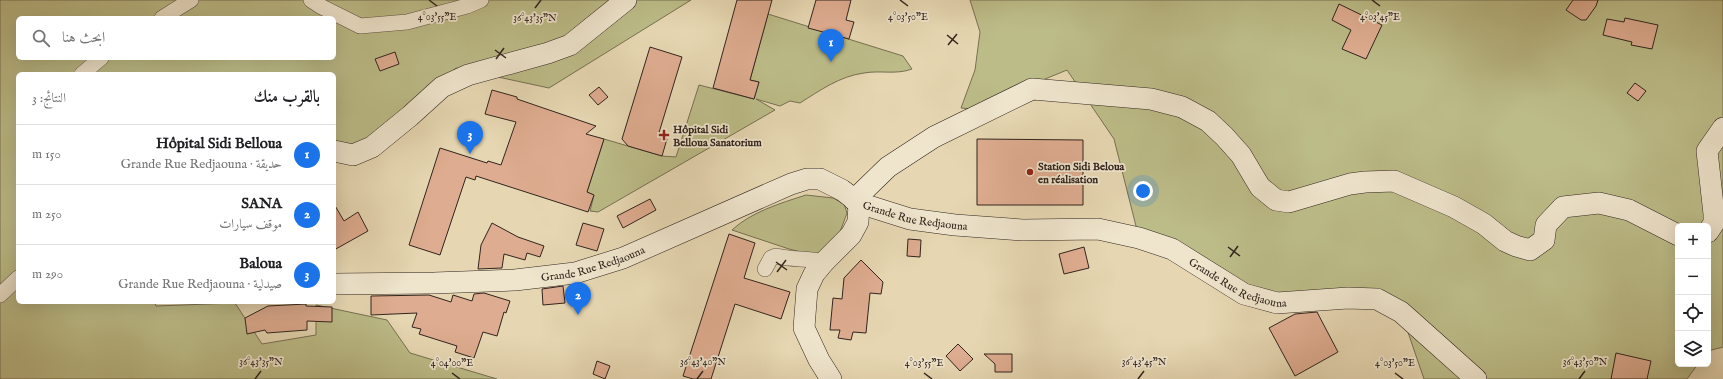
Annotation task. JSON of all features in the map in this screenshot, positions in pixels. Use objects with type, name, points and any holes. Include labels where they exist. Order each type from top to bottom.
[{"type":"street","points":[[165,16],[191,0]]},
{"type":"street","points":[[311,0],[360,26],[407,22],[467,6],[481,0]]},
{"type":"street","points":[[336,151],[354,155],[372,147],[442,87],[468,75],[548,53],[570,45],[626,0]]},
{"type":"street","points":[[84,72],[99,60]]},
{"type":"street","points":[[831,379],[819,360],[804,328],[807,289],[814,274],[850,235],[858,222],[857,201],[888,167],[934,137],[1032,88],[1151,99],[1182,107],[1208,121],[1224,136],[1241,155],[1260,187],[1276,200],[1288,202],[1350,184],[1394,181],[1454,207],[1484,224],[1506,241],[1530,250],[1544,240],[1546,225],[1557,212],[1563,207],[1582,204],[1599,203],[1629,210],[1675,233]]},
{"type":"street","points":[[1711,228],[1714,223],[1714,214],[1708,151],[1723,128]]},
{"type":"street","name":"Grande Rue Redjaouna","points":[[336,284],[434,284],[515,280],[574,273],[623,258],[791,184],[807,179],[820,179],[842,190],[857,201],[910,219],[955,225],[1023,230],[1098,229],[1139,238],[1172,249],[1244,294],[1277,304],[1348,298],[1377,298],[1401,312],[1476,379]]},
{"type":"street","points":[[765,269],[771,258],[776,256],[794,259],[815,259],[824,262]]},
{"type":"street","points":[[0,295],[16,280]]},
{"type":"green space","points":[[0,0],[691,0],[549,88],[456,68],[354,150],[336,144],[336,72],[16,72],[16,304],[156,304],[156,306],[236,304],[262,344],[316,335],[316,305],[387,320],[410,353],[497,379],[0,379]]},
{"type":"green space","points":[[970,0],[1723,0],[1723,347],[1711,350],[1711,223],[1675,223],[1675,367],[1696,367],[1687,379],[1424,379],[1401,312],[1377,299],[1277,303],[1139,238],[1114,139],[1067,70],[972,109],[961,108],[975,70],[980,32]]},
{"type":"green space","points":[[768,14],[903,56],[912,69],[900,72],[870,72],[847,77],[830,85],[800,103],[790,101],[780,106],[756,99],[775,110],[598,212],[590,211],[594,195],[587,192],[604,139],[662,156],[676,157],[699,85],[754,99],[759,82],[750,80]]},
{"type":"green space","points":[[806,195],[833,198],[844,204],[847,213],[838,237],[821,257],[789,249],[732,230],[757,213]]},
{"type":"building","points":[[737,0],[772,0],[750,80],[759,82],[754,99],[713,88]]},
{"type":"building","points":[[816,0],[851,0],[846,20],[854,22],[849,39],[808,28]]},
{"type":"building","points":[[1573,0],[1598,0],[1596,6],[1586,20],[1581,20],[1566,10]]},
{"type":"building","points":[[1339,4],[1382,25],[1366,59],[1342,49],[1351,30],[1332,20]]},
{"type":"building","points":[[1625,18],[1658,25],[1652,49],[1631,45],[1632,42],[1603,35],[1607,19],[1624,22]]},
{"type":"building","points":[[650,47],[682,57],[658,136],[667,139],[662,156],[628,146],[622,139]]},
{"type":"building","points":[[395,52],[399,64],[380,71],[375,59]]},
{"type":"building","points":[[1635,83],[1646,91],[1638,101],[1627,93]]},
{"type":"building","points":[[599,87],[608,97],[598,105],[589,95]]},
{"type":"building","points":[[492,90],[517,97],[517,99],[596,126],[586,134],[604,139],[587,192],[594,195],[588,212],[476,176],[475,180],[466,177],[440,255],[409,245],[440,148],[487,163],[488,161],[501,165],[516,122],[485,114]]},
{"type":"building","name":"Station Sidi Beloua en réalisation","points":[[977,139],[1083,140],[1083,205],[977,205]]},
{"type":"building","points":[[650,199],[656,210],[623,228],[617,216]]},
{"type":"building","points":[[336,207],[344,221],[358,212],[368,231],[336,249]]},
{"type":"building","points":[[492,223],[518,237],[544,246],[540,257],[527,253],[525,260],[504,254],[502,268],[478,269],[481,245]]},
{"type":"building","points":[[583,223],[604,229],[597,251],[576,245]]},
{"type":"building","points":[[729,234],[755,243],[744,278],[790,292],[781,319],[735,304],[711,379],[693,379],[683,376]]},
{"type":"building","points":[[908,239],[921,240],[920,257],[907,256]]},
{"type":"building","points":[[1084,247],[1089,268],[1064,274],[1059,254]]},
{"type":"building","points":[[861,260],[883,282],[881,294],[870,293],[866,333],[853,332],[851,340],[838,338],[840,330],[830,330],[833,298],[842,299],[844,278]]},
{"type":"building","points":[[563,286],[565,303],[543,305],[542,289]]},
{"type":"building","points":[[484,293],[510,301],[506,313],[504,312],[497,336],[483,332],[474,358],[455,352],[457,346],[419,334],[421,329],[412,327],[417,313],[371,315],[371,296],[429,295],[451,302],[453,295],[472,301],[474,294]]},
{"type":"building","points":[[306,304],[306,306],[332,307],[332,322],[307,321],[307,330],[267,333],[265,330],[247,334],[245,318],[268,306]]},
{"type":"building","points":[[1317,312],[1338,352],[1295,376],[1269,328],[1295,314]]},
{"type":"building","points":[[958,344],[973,359],[960,371],[946,356]]},
{"type":"building","points":[[1616,353],[1651,361],[1647,379],[1611,379]]},
{"type":"building","points":[[984,354],[1012,354],[1012,372],[995,372],[995,364]]},
{"type":"building","points":[[597,361],[610,366],[605,379],[593,374]]},
{"type":"place","name":"Hôpital Sidi Belloua","points":[[831,62]]},
{"type":"place","name":"Hôpital Sidi Belloua Sanatorium","points":[[664,135]]},
{"type":"place","name":"Baloua","points":[[470,154]]},
{"type":"place","name":"Station Sidi Beloua en réalisation","points":[[1030,172]]},
{"type":"place","name":"SANA","points":[[578,315]]}]
